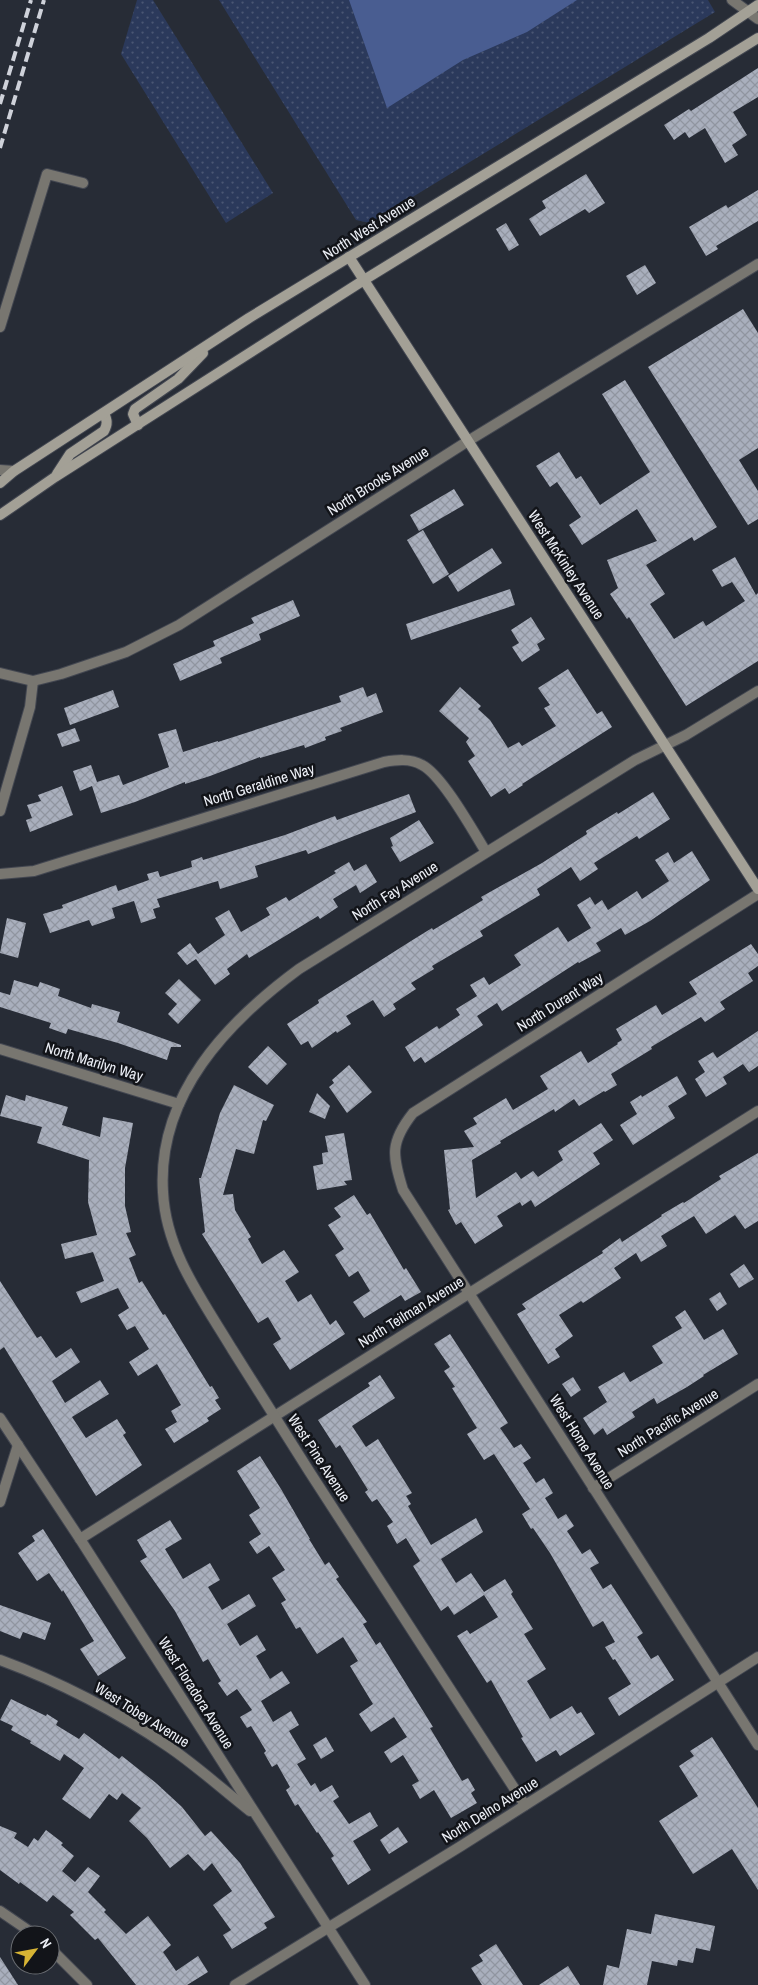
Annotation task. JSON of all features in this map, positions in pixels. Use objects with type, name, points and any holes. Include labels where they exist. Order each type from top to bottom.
[{"type":"main road","name":"North West Avenue","points":[[0,483],[14,471],[214,341],[709,38],[758,5]]},
{"type":"main road","points":[[0,515],[55,477],[364,280],[758,38]]},
{"type":"main road","name":"West McKinley Avenue","points":[[349,257],[758,889]]},
{"type":"main road","points":[[138,425],[133,414],[135,409],[178,379],[214,341]]},
{"type":"main road","points":[[55,477],[70,454],[104,431],[107,426],[104,412]]},
{"type":"street","points":[[732,0],[758,20]]},
{"type":"street","points":[[0,327],[47,174],[83,183]]},
{"type":"street","name":"North Brooks Avenue","points":[[0,673],[33,681],[69,672],[126,652],[179,625],[468,441],[758,264]]},
{"type":"street","points":[[0,470],[14,471]]},
{"type":"street","points":[[0,811],[30,707],[33,681]]},
{"type":"street","name":"North Fay Avenue","points":[[179,1104],[201,1065],[223,1035],[249,1009],[299,969],[635,760],[686,735],[758,690]]},
{"type":"street","name":"North Geraldine Way","points":[[0,874],[34,872],[384,762],[404,760],[422,764],[438,778],[486,852]]},
{"type":"street","name":"North Durant Way","points":[[395,1149],[400,1130],[413,1113],[758,894]]},
{"type":"street","name":"North Marilyn Way","points":[[0,1049],[179,1104]]},
{"type":"street","name":"West Pine Avenue","points":[[179,1104],[170,1130],[165,1156],[162,1190],[166,1221],[174,1248],[186,1275],[274,1416],[525,1805]]},
{"type":"street","name":"North Teilman Avenue","points":[[80,1539],[758,1111]]},
{"type":"street","name":"West Home Avenue","points":[[395,1149],[396,1168],[404,1190],[468,1294],[758,1745]]},
{"type":"street","name":"North Pacific Avenue","points":[[593,1488],[758,1384]]},
{"type":"street","name":"West Floradora Avenue","points":[[0,1418],[80,1539],[365,1985]]},
{"type":"street","points":[[0,1502],[18,1445]]},
{"type":"street","name":"North Delno Avenue","points":[[235,1985],[525,1805],[758,1657]]},
{"type":"street","name":"West Tobey Avenue","points":[[0,1660],[41,1675],[89,1698],[133,1724],[170,1748],[256,1816]]},
{"type":"street","points":[[0,1911],[20,1925]]},
{"type":"street","points":[[60,1958],[87,1985]]},
{"type":"shaded area","points":[[137,0],[153,0],[273,193],[226,223],[121,54]]},
{"type":"shaded area","points":[[219,0],[708,0],[715,12],[370,223],[356,220]]},
{"type":"shaded area","points":[[349,0],[577,0],[527,32],[463,60],[387,108]]},
{"type":"building","points":[[758,68],[758,97],[733,112],[747,135],[732,145],[738,155],[725,163],[705,128],[689,138],[685,132],[674,140],[664,125],[689,109],[691,111]]},
{"type":"building","points":[[586,174],[605,203],[589,213],[585,209],[540,236],[529,219],[546,208],[542,201]]},
{"type":"building","points":[[758,190],[758,221],[716,246],[718,249],[706,256],[689,227],[726,205],[728,208]]},
{"type":"building","points":[[506,223],[519,245],[509,251],[496,229]]},
{"type":"building","points":[[645,265],[656,283],[637,295],[626,276]]},
{"type":"building","points":[[743,309],[758,333],[758,448],[739,460],[758,491],[758,519],[748,525],[648,367]]},
{"type":"building","points":[[625,380],[717,527],[694,541],[692,537],[646,565],[665,594],[650,604],[674,639],[703,621],[706,626],[745,601],[732,582],[722,587],[712,570],[735,557],[756,595],[758,593],[758,661],[686,706],[629,617],[627,619],[610,594],[618,588],[607,560],[657,541],[637,509],[582,545],[569,525],[581,517],[557,482],[550,487],[536,466],[559,452],[576,479],[581,476],[600,505],[650,472],[602,394]]},
{"type":"building","points":[[454,489],[464,505],[419,531],[410,515]]},
{"type":"building","points":[[423,530],[449,574],[433,584],[407,540]]},
{"type":"building","points":[[492,548],[502,563],[458,592],[448,576]]},
{"type":"building","points":[[510,589],[515,605],[411,640],[406,624]]},
{"type":"building","points":[[293,600],[300,616],[259,634],[261,640],[220,658],[222,663],[180,681],[173,664],[215,646],[213,641],[254,623],[251,618]]},
{"type":"building","points":[[531,617],[545,639],[537,644],[540,650],[522,662],[512,647],[519,643],[511,630]]},
{"type":"building","points":[[568,669],[597,714],[602,711],[612,727],[509,794],[505,788],[491,797],[468,761],[475,756],[466,742],[469,738],[439,711],[460,687],[481,706],[478,709],[490,720],[508,748],[519,742],[522,746],[556,726],[544,708],[550,705],[538,688]]},
{"type":"building","points":[[363,687],[367,697],[376,693],[383,712],[340,728],[342,731],[325,737],[326,740],[305,748],[304,745],[260,757],[101,813],[92,786],[80,791],[73,771],[91,765],[97,782],[119,775],[123,785],[169,767],[158,734],[176,729],[183,752],[341,702],[339,696]]},
{"type":"building","points":[[113,690],[119,707],[70,725],[64,708]]},
{"type":"building","points":[[75,728],[80,741],[62,747],[57,734]]},
{"type":"building","points":[[62,786],[73,815],[30,832],[26,820],[32,818],[27,805],[41,801],[38,795]]},
{"type":"building","points":[[653,792],[670,819],[639,839],[637,836],[594,863],[598,869],[580,881],[571,867],[537,889],[540,895],[480,931],[483,936],[432,966],[434,969],[411,983],[416,989],[393,1004],[396,1009],[384,1017],[373,1000],[346,1016],[351,1024],[337,1033],[336,1031],[312,1048],[308,1041],[301,1045],[287,1024],[319,1003],[318,1000],[432,928],[433,930],[483,900],[481,897],[542,863],[587,834],[586,831]]},
{"type":"building","points":[[409,794],[416,812],[308,854],[306,850],[255,866],[258,877],[220,889],[218,881],[157,899],[160,907],[153,909],[156,918],[141,923],[134,901],[112,908],[115,918],[92,926],[89,920],[50,933],[43,914],[63,908],[62,905],[116,885],[118,891],[149,880],[147,874],[158,871],[160,877],[192,867],[191,861],[202,857],[203,860],[285,835],[335,816],[337,820]]},
{"type":"building","points":[[419,820],[434,843],[400,862],[391,847],[393,846],[390,838]]},
{"type":"building","points":[[692,851],[710,880],[650,921],[625,935],[621,928],[596,943],[601,951],[578,962],[502,1011],[497,1003],[477,1016],[483,1025],[425,1063],[421,1057],[414,1062],[405,1047],[437,1026],[439,1029],[460,1015],[456,1009],[477,996],[470,985],[484,977],[489,985],[521,965],[514,955],[558,927],[568,942],[591,928],[577,905],[590,897],[595,905],[602,900],[608,910],[637,891],[642,899],[669,881],[655,860],[668,852],[674,863]]},
{"type":"building","points":[[349,862],[354,871],[366,864],[377,882],[360,893],[356,885],[333,899],[338,907],[320,919],[318,916],[249,958],[247,954],[227,969],[230,974],[215,985],[196,959],[187,965],[177,953],[190,943],[198,954],[225,935],[215,918],[229,910],[241,932],[270,915],[266,908],[286,897],[289,901],[336,873],[334,871]]},
{"type":"building","points":[[7,918],[26,923],[18,958],[0,953]]},
{"type":"building","points":[[751,944],[758,954],[758,966],[748,973],[753,981],[720,1002],[725,1009],[705,1022],[701,1017],[611,1074],[617,1085],[579,1106],[574,1099],[555,1112],[554,1109],[472,1160],[476,1198],[516,1172],[521,1179],[533,1171],[538,1177],[563,1160],[558,1151],[601,1123],[613,1140],[593,1153],[600,1164],[535,1207],[531,1200],[522,1206],[520,1202],[497,1216],[503,1226],[475,1244],[461,1222],[456,1225],[448,1210],[450,1209],[444,1150],[474,1147],[464,1131],[477,1124],[473,1118],[506,1098],[513,1110],[548,1089],[540,1076],[581,1051],[588,1063],[622,1040],[616,1029],[656,1005],[662,1015],[697,994],[689,982]]},
{"type":"building","points":[[179,979],[201,1000],[178,1024],[168,1014],[177,1004],[165,993]]},
{"type":"building","points":[[14,980],[38,987],[40,982],[60,989],[58,996],[91,1008],[92,1004],[120,1012],[117,1022],[181,1045],[181,1047],[171,1047],[167,1060],[118,1043],[68,1029],[66,1034],[49,1028],[51,1023],[0,1007],[0,992],[10,995]]},
{"type":"building","points":[[758,1031],[758,1066],[749,1072],[743,1064],[723,1077],[727,1084],[706,1097],[695,1079],[705,1072],[698,1061],[713,1052],[717,1058]]},
{"type":"building","points":[[268,1046],[287,1064],[267,1085],[248,1067]]},
{"type":"building","points":[[349,1065],[372,1092],[347,1113],[329,1087],[334,1083],[332,1080]]},
{"type":"building","points":[[677,1076],[687,1094],[668,1106],[675,1118],[633,1145],[620,1125],[637,1114],[630,1102]]},
{"type":"building","points":[[234,1085],[274,1105],[266,1121],[263,1120],[254,1154],[236,1149],[223,1195],[233,1194],[235,1210],[251,1237],[248,1239],[262,1264],[284,1250],[299,1272],[285,1281],[298,1302],[311,1294],[330,1325],[336,1320],[345,1334],[290,1370],[273,1344],[281,1339],[268,1317],[258,1323],[202,1234],[205,1232],[199,1178],[201,1178],[220,1113]]},
{"type":"building","points":[[317,1093],[330,1106],[325,1119],[309,1112]]},
{"type":"building","points":[[6,1095],[25,1101],[26,1095],[68,1107],[62,1125],[100,1137],[103,1117],[133,1123],[125,1168],[125,1206],[131,1232],[126,1233],[136,1255],[129,1258],[139,1283],[142,1281],[163,1315],[165,1314],[210,1387],[212,1386],[219,1398],[215,1400],[221,1409],[207,1418],[209,1421],[174,1443],[165,1429],[177,1422],[171,1411],[181,1405],[157,1364],[138,1376],[129,1362],[149,1349],[135,1326],[127,1330],[118,1315],[129,1308],[118,1288],[81,1303],[76,1292],[104,1281],[93,1252],[65,1259],[61,1244],[97,1235],[88,1202],[89,1160],[37,1143],[42,1127],[0,1116]]},
{"type":"building","points":[[344,1133],[352,1180],[344,1181],[347,1185],[317,1190],[313,1166],[323,1164],[322,1153],[328,1152],[325,1136]]},
{"type":"building","points":[[758,1153],[758,1221],[745,1229],[735,1215],[706,1234],[694,1216],[661,1236],[667,1246],[641,1262],[636,1253],[614,1268],[621,1278],[583,1303],[581,1301],[559,1315],[573,1336],[555,1349],[560,1357],[548,1364],[517,1314],[526,1309],[522,1304],[603,1253],[602,1251],[620,1238],[622,1242],[661,1215],[684,1203],[721,1179],[719,1176]]},
{"type":"building","points":[[354,1195],[367,1215],[370,1213],[404,1270],[406,1268],[421,1292],[405,1301],[401,1295],[364,1318],[353,1302],[370,1291],[358,1271],[349,1277],[335,1255],[344,1249],[328,1225],[341,1217],[334,1208]]},
{"type":"building","points":[[744,1264],[754,1279],[739,1288],[730,1274]]},
{"type":"building","points":[[0,1281],[37,1338],[41,1336],[56,1358],[71,1348],[80,1362],[52,1381],[65,1403],[100,1380],[109,1394],[72,1417],[86,1438],[117,1419],[126,1433],[123,1435],[142,1465],[96,1496],[4,1347],[0,1350]]},
{"type":"building","points":[[720,1292],[727,1304],[717,1311],[709,1299]]},
{"type":"building","points":[[685,1310],[704,1340],[723,1329],[738,1354],[657,1404],[654,1398],[632,1412],[635,1417],[607,1435],[603,1428],[594,1435],[583,1418],[607,1402],[598,1387],[624,1372],[630,1382],[663,1363],[652,1346],[682,1328],[675,1317]]},
{"type":"building","points":[[450,1334],[508,1423],[500,1428],[514,1448],[521,1444],[531,1458],[523,1463],[536,1483],[544,1478],[553,1493],[545,1498],[558,1519],[566,1514],[574,1526],[567,1531],[582,1554],[590,1549],[599,1563],[590,1568],[603,1589],[611,1584],[643,1633],[637,1637],[651,1659],[658,1655],[674,1680],[619,1716],[608,1698],[631,1684],[605,1647],[615,1642],[603,1621],[593,1627],[550,1553],[522,1514],[530,1509],[494,1454],[484,1460],[467,1434],[477,1428],[452,1388],[455,1387],[444,1371],[450,1367],[434,1344]]},
{"type":"building","points":[[380,1375],[395,1398],[352,1426],[366,1447],[378,1439],[412,1493],[406,1496],[411,1504],[408,1506],[431,1545],[476,1518],[483,1532],[441,1559],[456,1583],[471,1573],[484,1592],[505,1579],[513,1592],[511,1594],[533,1629],[524,1634],[546,1669],[527,1681],[550,1719],[572,1706],[577,1714],[581,1712],[595,1734],[560,1756],[556,1750],[536,1762],[521,1738],[523,1737],[491,1680],[487,1683],[457,1636],[467,1630],[470,1634],[498,1617],[484,1595],[454,1615],[448,1606],[441,1611],[413,1566],[420,1561],[406,1538],[397,1544],[387,1526],[393,1522],[377,1499],[372,1502],[365,1492],[368,1490],[340,1445],[336,1448],[318,1420],[370,1386],[368,1383]]},
{"type":"building","points":[[573,1377],[581,1390],[571,1397],[562,1384]]},
{"type":"building","points":[[260,1456],[325,1565],[329,1562],[339,1577],[336,1579],[367,1622],[363,1624],[376,1645],[380,1642],[433,1727],[430,1728],[462,1781],[468,1778],[475,1790],[471,1793],[477,1803],[451,1818],[434,1790],[420,1799],[412,1785],[419,1781],[403,1755],[391,1763],[384,1752],[407,1737],[394,1717],[371,1732],[359,1714],[373,1704],[350,1666],[358,1661],[343,1637],[317,1654],[300,1627],[296,1629],[281,1603],[286,1600],[272,1578],[285,1570],[269,1546],[257,1554],[249,1542],[261,1534],[249,1515],[260,1508],[237,1471]]},
{"type":"building","points":[[170,1520],[182,1539],[165,1549],[183,1579],[210,1563],[220,1580],[208,1587],[222,1610],[249,1594],[256,1606],[227,1624],[240,1646],[257,1635],[266,1650],[256,1656],[270,1679],[282,1671],[290,1683],[261,1701],[273,1722],[291,1711],[299,1725],[289,1731],[306,1759],[297,1764],[311,1786],[315,1783],[320,1792],[332,1785],[339,1797],[333,1801],[349,1824],[370,1812],[378,1826],[353,1841],[371,1870],[348,1885],[331,1858],[334,1856],[318,1832],[298,1804],[295,1806],[286,1790],[290,1787],[277,1764],[272,1767],[264,1753],[266,1751],[251,1726],[247,1728],[240,1717],[252,1710],[237,1689],[227,1696],[218,1683],[221,1681],[208,1659],[203,1662],[175,1611],[140,1561],[147,1557],[137,1540]]},
{"type":"building","points":[[43,1529],[126,1658],[98,1676],[80,1649],[94,1641],[63,1590],[62,1592],[49,1573],[37,1581],[18,1553],[35,1541],[32,1536]]},
{"type":"building","points":[[0,1605],[51,1623],[45,1640],[23,1632],[20,1639],[0,1631]]},
{"type":"building","points":[[11,1699],[46,1716],[47,1714],[58,1721],[56,1725],[79,1739],[84,1733],[119,1759],[122,1756],[182,1807],[205,1836],[211,1831],[240,1863],[275,1917],[264,1923],[267,1928],[232,1949],[223,1935],[231,1930],[213,1905],[232,1891],[212,1863],[204,1871],[188,1854],[170,1868],[147,1838],[129,1821],[141,1808],[122,1793],[117,1800],[109,1794],[90,1819],[62,1799],[84,1768],[64,1754],[60,1761],[11,1730],[13,1726],[0,1720]]},
{"type":"building","points":[[326,1737],[334,1751],[321,1759],[313,1745]]},
{"type":"building","points":[[712,1737],[758,1808],[758,1890],[732,1849],[693,1874],[659,1821],[698,1796],[679,1766],[694,1756],[690,1751]]},
{"type":"building","points":[[0,1826],[17,1833],[14,1838],[28,1847],[34,1838],[38,1841],[46,1830],[63,1843],[61,1845],[74,1856],[62,1871],[75,1882],[88,1867],[100,1876],[88,1892],[106,1910],[104,1912],[126,1934],[148,1916],[171,1945],[163,1952],[176,1971],[198,1956],[208,1972],[187,1985],[136,1985],[98,1938],[95,1940],[70,1915],[74,1912],[53,1895],[47,1902],[0,1870]]},
{"type":"building","points":[[398,1827],[408,1842],[389,1854],[380,1840]]},
{"type":"building","points":[[655,1914],[715,1926],[710,1951],[696,1948],[693,1963],[678,1960],[677,1966],[652,1961],[647,1985],[603,1985],[607,1965],[619,1968],[627,1929],[651,1934]]},
{"type":"building","points":[[496,1944],[523,1985],[482,1985],[471,1968],[483,1961],[479,1955]]},
{"type":"building","points":[[0,1957],[18,1985],[0,1985]]},
{"type":"building","points":[[568,1966],[580,1985],[539,1985]]},
{"type":"railway","points":[[0,104],[31,0]]},
{"type":"railway","points":[[0,148],[44,0]]}]
